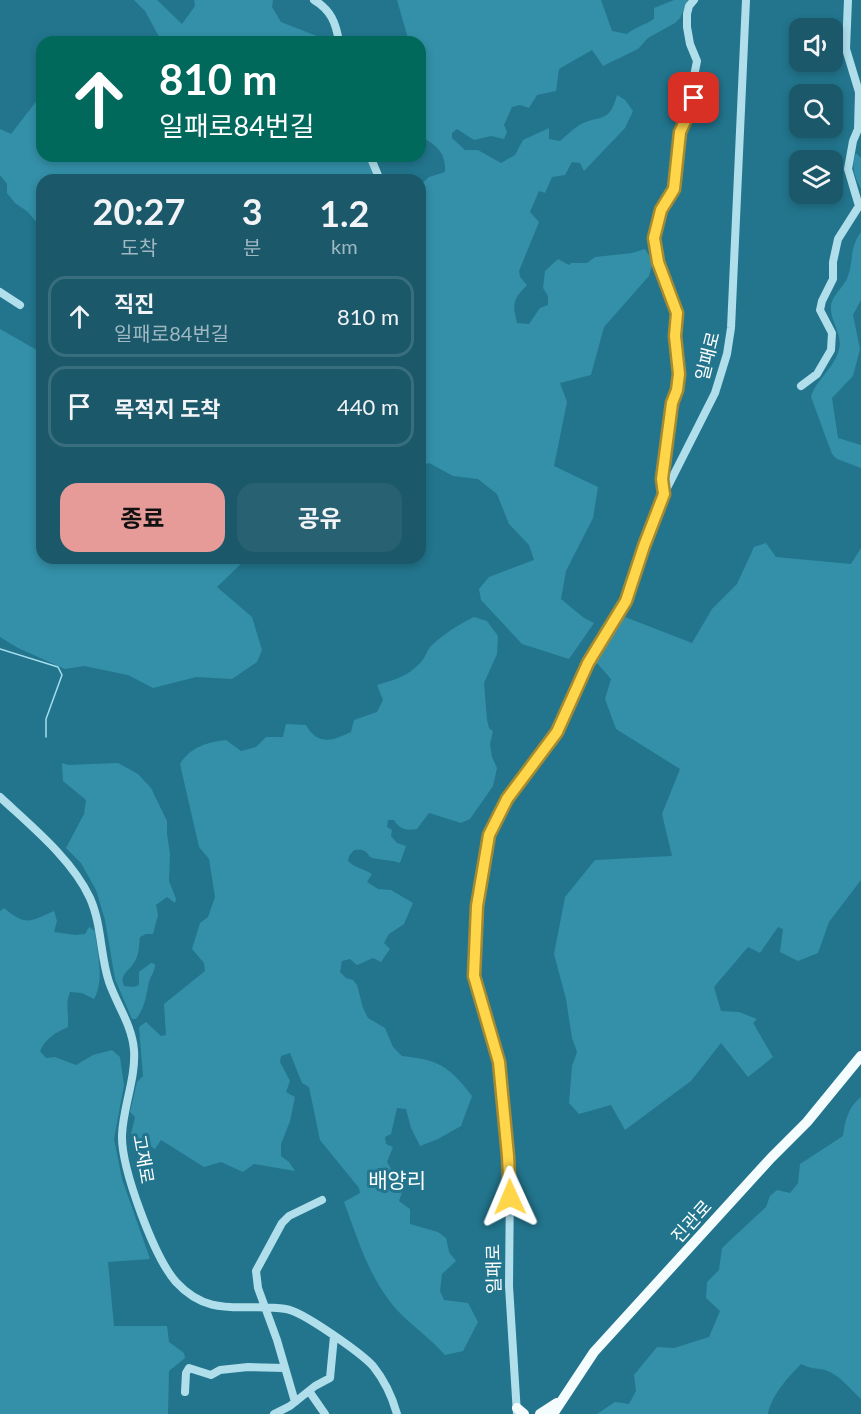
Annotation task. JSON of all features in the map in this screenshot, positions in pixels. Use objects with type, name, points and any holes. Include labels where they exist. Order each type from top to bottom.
[{"type":"main road","name":"진관로","points":[[553,1414],[594,1352],[771,1158],[807,1122],[861,1056]]},
{"type":"main road","points":[[540,1414],[560,1401]]},
{"type":"street","points":[[314,0],[323,6],[335,21],[338,36]]},
{"type":"street","points":[[664,494],[662,479],[672,403],[677,390],[679,374],[675,336],[677,313],[658,262],[654,238],[661,210],[674,189],[680,132],[694,98],[692,86],[697,61],[690,44],[687,14],[694,0]]},
{"type":"street","name":"일패로","points":[[519,1412],[509,1286],[510,1180],[499,1062],[474,976],[477,906],[489,835],[507,799],[557,732],[588,663],[626,601],[664,494],[715,393],[727,354],[731,328],[746,0]]},
{"type":"street","points":[[801,386],[817,374],[831,350],[832,333],[820,310],[833,279],[833,262],[838,239],[859,206],[848,169],[851,149],[858,129],[859,92],[846,49],[848,0]]},
{"type":"street","points":[[0,292],[20,305]]},
{"type":"street","name":"고재로","points":[[0,797],[45,839],[78,878],[90,898],[100,932],[109,981],[130,1030],[134,1051],[121,1138],[131,1187],[163,1264],[177,1283],[194,1298],[222,1308],[289,1309],[304,1315],[372,1365],[390,1391],[397,1414]]},
{"type":"street","points":[[295,1402],[277,1340],[257,1284],[257,1267],[286,1219],[322,1200]]},
{"type":"street","points":[[274,1414],[329,1380],[334,1336]]},
{"type":"street","points":[[185,1392],[186,1372],[189,1368],[211,1375],[220,1370],[249,1367],[285,1368]]},
{"type":"street","points":[[309,1391],[325,1414]]},
{"type":"shaded area","points":[[134,0],[157,0],[182,24],[195,6],[194,0],[273,0],[272,7],[281,22],[317,36],[159,36],[145,11]]},
{"type":"shaded area","points":[[397,0],[601,0],[612,31],[627,34],[654,19],[654,8],[674,0],[688,0],[680,18],[675,23],[648,38],[638,49],[603,66],[592,50],[559,69],[556,91],[537,95],[529,108],[520,105],[512,107],[504,125],[507,132],[504,139],[491,136],[474,140],[457,129],[452,133],[452,138],[465,150],[478,150],[501,163],[515,155],[523,140],[549,128],[549,139],[560,141],[585,122],[607,115],[617,95],[625,100],[633,111],[625,128],[584,171],[580,163],[572,162],[565,175],[552,177],[545,193],[539,191],[530,212],[539,222],[519,271],[520,277],[527,285],[516,298],[514,306],[517,323],[529,324],[540,308],[548,305],[548,296],[543,288],[545,271],[558,259],[569,265],[587,263],[595,257],[632,253],[645,249],[653,262],[649,276],[604,327],[591,375],[560,383],[567,402],[554,466],[598,487],[593,518],[566,571],[561,599],[584,618],[594,623],[569,659],[522,644],[481,600],[479,589],[489,577],[534,560],[529,545],[509,524],[497,494],[478,479],[453,476],[429,463],[426,464],[426,180],[445,172],[445,166],[441,152],[426,140],[426,36],[407,36]]},
{"type":"shaded area","points":[[36,102],[36,162],[369,162],[374,174],[36,174],[36,222],[7,193],[7,184],[0,175],[0,129],[11,134]]},
{"type":"shaded area","points":[[856,153],[861,158],[861,189],[854,171]]},
{"type":"shaded area","points":[[861,232],[861,300],[853,315],[860,349],[853,376],[832,398],[838,438],[861,445],[861,468],[837,459],[832,454],[811,397],[837,356],[840,344],[831,304],[848,276],[853,249]]},
{"type":"shaded area","points":[[0,329],[36,350],[36,564],[241,564],[217,587],[252,617],[262,650],[257,662],[232,679],[196,677],[153,688],[128,675],[84,666],[65,669],[18,648],[0,637]]},
{"type":"shaded area","points":[[766,543],[776,557],[851,564],[861,548],[861,880],[829,922],[818,953],[798,961],[780,952],[783,929],[778,927],[760,953],[748,947],[714,987],[721,1011],[739,1012],[757,1019],[753,1023],[773,1057],[748,1077],[721,1043],[691,1081],[625,1130],[611,1105],[579,1114],[569,1103],[572,1066],[577,1052],[554,954],[565,897],[595,860],[672,856],[662,814],[680,769],[616,729],[605,699],[611,679],[596,662],[608,639],[625,617],[692,643],[712,609],[737,584],[754,547]]},
{"type":"shaded area","points":[[474,617],[487,621],[498,636],[497,654],[484,683],[487,720],[489,728],[493,731],[490,744],[497,768],[493,786],[470,819],[461,823],[429,813],[417,829],[410,830],[404,829],[394,820],[388,820],[387,827],[392,830],[391,836],[397,843],[406,846],[400,863],[370,857],[362,850],[354,850],[349,856],[348,861],[372,874],[367,882],[378,889],[391,890],[413,903],[404,924],[389,934],[384,943],[390,949],[381,962],[373,958],[357,965],[350,959],[342,961],[340,972],[357,985],[368,1018],[385,1028],[393,1047],[402,1056],[442,1066],[457,1078],[472,1096],[461,1126],[438,1139],[420,1146],[411,1128],[406,1109],[397,1108],[391,1134],[385,1137],[386,1144],[393,1147],[387,1162],[403,1189],[399,1201],[410,1209],[410,1224],[438,1232],[446,1238],[449,1252],[456,1261],[442,1274],[440,1291],[444,1300],[468,1303],[478,1322],[463,1351],[445,1355],[392,1304],[373,1274],[344,1202],[360,1193],[359,1188],[320,1140],[309,1087],[302,1083],[290,1053],[281,1056],[280,1062],[290,1081],[286,1092],[295,1097],[290,1121],[281,1144],[281,1156],[295,1171],[254,1164],[243,1172],[221,1162],[204,1167],[161,1140],[155,1149],[131,1134],[135,1117],[130,1112],[137,1082],[143,1076],[139,1027],[146,1022],[161,1036],[166,1035],[164,1004],[205,971],[204,963],[192,949],[200,923],[208,917],[215,897],[209,859],[199,847],[180,764],[184,758],[200,746],[226,740],[241,751],[256,747],[266,737],[283,737],[286,724],[306,725],[315,736],[326,740],[351,732],[354,720],[377,712],[383,700],[377,685],[396,679],[412,670],[437,641]]},
{"type":"shaded area","points":[[62,763],[68,765],[118,763],[138,774],[151,788],[167,821],[170,854],[169,881],[176,899],[175,903],[167,897],[156,905],[158,915],[153,934],[140,937],[136,959],[123,978],[124,986],[139,985],[139,972],[151,963],[155,964],[143,1006],[136,1019],[132,1019],[115,979],[105,920],[96,890],[81,863],[66,848],[84,814],[86,800],[63,781]]},
{"type":"shaded area","points":[[4,908],[23,920],[33,920],[54,911],[57,921],[54,932],[85,934],[89,927],[95,931],[100,975],[94,999],[82,993],[70,992],[67,1005],[68,1027],[51,1036],[40,1051],[46,1058],[55,1057],[76,1065],[93,1055],[112,1050],[120,1057],[124,1085],[114,1139],[122,1179],[150,1259],[108,1262],[114,1326],[167,1326],[169,1342],[184,1353],[185,1358],[169,1371],[168,1414],[0,1414],[0,911]]},
{"type":"shaded area","points":[[861,1097],[861,1399],[830,1372],[801,1364],[776,1394],[768,1414],[597,1414],[615,1402],[629,1404],[636,1391],[634,1375],[657,1347],[674,1348],[709,1337],[720,1311],[706,1298],[707,1282],[719,1270],[722,1248],[766,1207],[770,1196],[777,1190],[790,1193],[798,1183],[800,1164],[843,1136],[848,1115],[853,1105]]},
{"type":"waterway","points":[[0,649],[58,667],[62,675],[46,719],[46,737]]},
{"type":"district","name":"배양리","points":[[397,1179]]},
{"type":"route","points":[[510,1197],[499,1062],[474,976],[477,906],[489,835],[507,799],[557,732],[588,663],[626,601],[664,494],[662,479],[672,403],[677,390],[679,374],[675,336],[677,313],[658,262],[654,238],[661,210],[674,189],[680,132],[694,98]]}]
